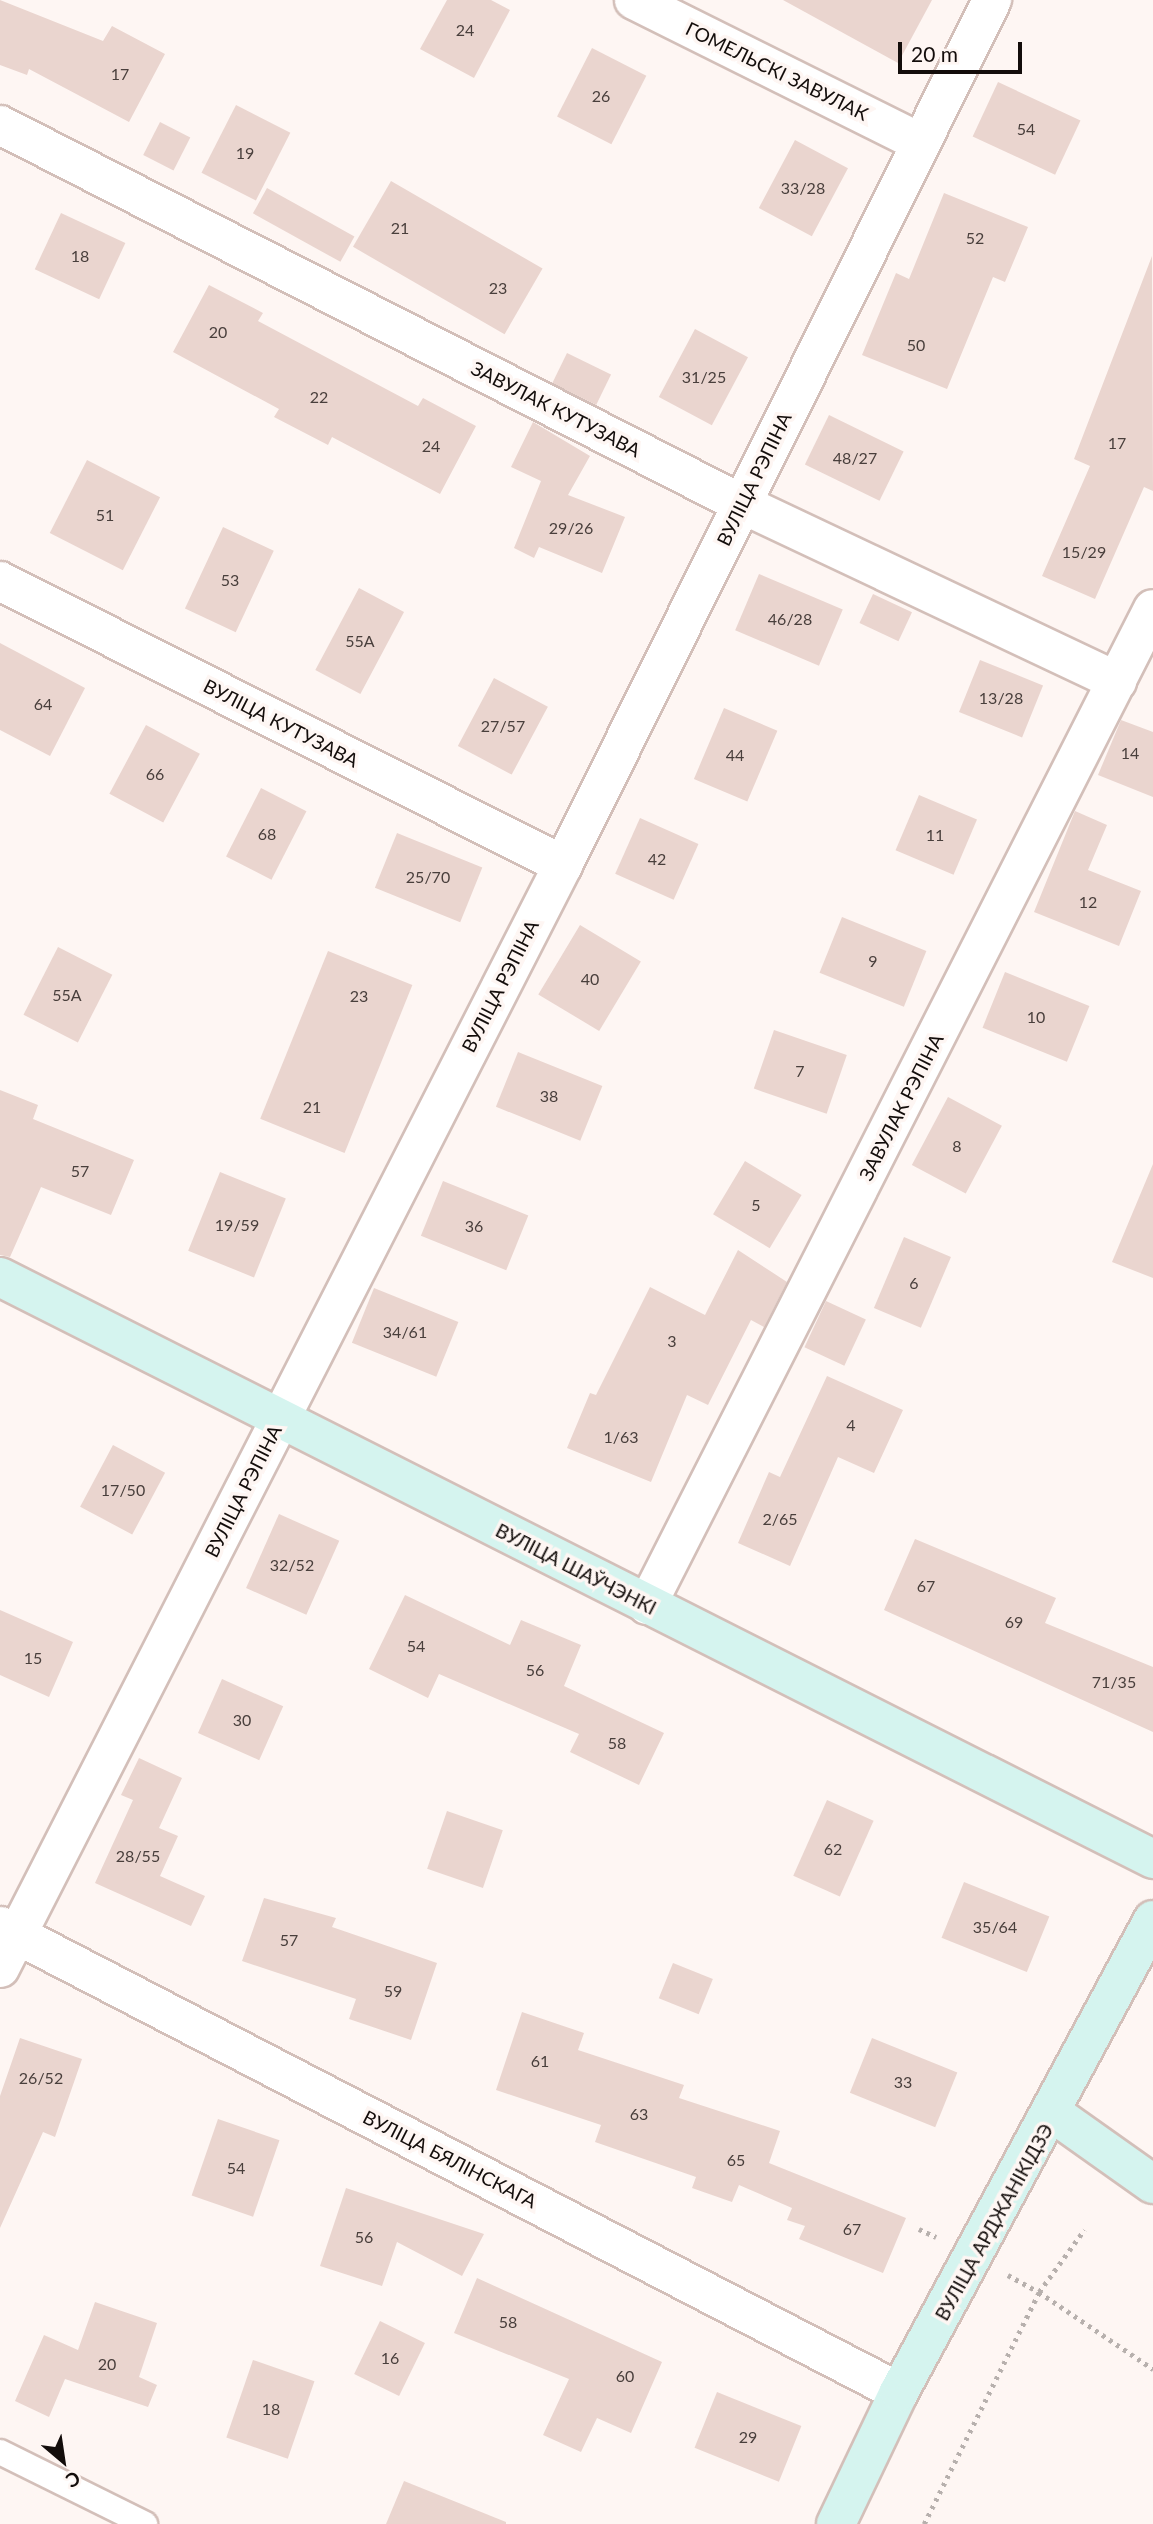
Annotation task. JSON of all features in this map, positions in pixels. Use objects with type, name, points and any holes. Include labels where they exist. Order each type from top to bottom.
[{"type":"street","name":"ГОМЕЛЬСКІ ЗАВУЛАК","points":[[634,0],[919,142]]},
{"type":"street","name":"ВУЛІЦА РЭПІНА","points":[[0,1968],[8,1930],[280,1417],[563,864],[919,142],[992,0]]},
{"type":"street","name":"ЗАВУЛАК КУТУЗАВА","points":[[0,125],[742,504],[1117,681]]},
{"type":"street","name":"ВУЛІЦА КУТУЗАВА","points":[[0,581],[563,864]]},
{"type":"street","name":"ЗАВУЛАК РЭПІНА","points":[[648,1605],[1153,609]]},
{"type":"street","name":"ВУЛІЦА ШАЎЧЭНКІ","points":[[0,1277],[1153,1859]]},
{"type":"street","name":"ВУЛІЦА АРДЖАНІКІДЗЭ","points":[[836,2524],[899,2392],[1054,2114],[1153,1920]]},
{"type":"street","name":"ВУЛІЦА БЯЛІНСКАГА","points":[[8,1930],[899,2392]]},
{"type":"street","points":[[1054,2114],[1153,2183]]},
{"type":"lane","points":[[0,2452],[145,2524]]},
{"type":"path","points":[[924,2524],[1039,2292],[1153,2369]]},
{"type":"building","points":[[0,0],[103,41],[112,26],[165,54],[129,122],[29,69],[27,75],[0,65]]},
{"type":"building","points":[[447,0],[491,0],[510,10],[474,78],[420,49]]},
{"type":"building","points":[[783,0],[932,0],[898,63]]},
{"type":"building","points":[[592,48],[646,76],[611,144],[557,117]]},
{"type":"building","points":[[998,82],[1080,120],[1055,175],[973,136]]},
{"type":"building","points":[[236,105],[290,133],[256,200],[201,173]]},
{"type":"building","points":[[160,122],[190,137],[173,170],[143,155]]},
{"type":"building","points":[[795,140],[848,168],[812,236],[759,208]]},
{"type":"building","points":[[391,181],[543,268],[505,334],[353,247]]},
{"type":"building","points":[[267,188],[354,236],[340,262],[253,213]]},
{"type":"building","points":[[944,193],[1028,227],[1005,282],[993,277],[947,389],[862,355],[896,273],[909,279]]},
{"type":"building","points":[[61,213],[125,243],[99,299],[35,269]]},
{"type":"building","points":[[1152,256],[1153,491],[1144,487],[1095,599],[1042,576],[1090,466],[1074,459]]},
{"type":"building","points":[[209,285],[263,313],[258,321],[418,406],[423,398],[476,426],[440,494],[332,437],[328,445],[274,417],[279,409],[173,352]]},
{"type":"building","points":[[695,329],[748,357],[712,425],[659,397]]},
{"type":"building","points":[[567,353],[611,374],[596,405],[552,384]]},
{"type":"building","points":[[829,415],[904,451],[879,501],[805,464]]},
{"type":"building","points":[[533,422],[590,456],[568,495],[625,517],[602,573],[539,547],[534,558],[514,548],[541,481],[511,467]]},
{"type":"building","points":[[87,460],[160,497],[123,570],[50,533]]},
{"type":"building","points":[[223,527],[274,551],[236,632],[185,609]]},
{"type":"building","points":[[759,574],[843,610],[819,666],[735,630]]},
{"type":"building","points":[[359,588],[404,612],[360,694],[315,670]]},
{"type":"building","points":[[873,594],[912,612],[898,641],[859,623]]},
{"type":"building","points":[[0,643],[85,688],[50,756],[0,730]]},
{"type":"building","points":[[980,660],[1043,685],[1022,737],[959,712]]},
{"type":"building","points":[[494,678],[548,707],[512,775],[458,746]]},
{"type":"building","points":[[724,708],[777,731],[747,802],[694,779]]},
{"type":"building","points":[[1121,720],[1153,732],[1153,797],[1098,775]]},
{"type":"building","points":[[146,725],[200,754],[163,823],[109,794]]},
{"type":"building","points":[[261,788],[306,811],[271,880],[226,857]]},
{"type":"building","points":[[919,795],[977,820],[954,875],[896,850]]},
{"type":"building","points":[[1075,811],[1107,825],[1088,870],[1141,891],[1119,946],[1034,912]]},
{"type":"building","points":[[640,818],[698,844],[674,900],[615,874]]},
{"type":"building","points":[[397,833],[482,867],[460,922],[375,888]]},
{"type":"building","points":[[842,917],[926,951],[904,1007],[820,973]]},
{"type":"building","points":[[580,925],[641,962],[599,1031],[538,994]]},
{"type":"building","points":[[58,947],[112,975],[78,1042],[23,1015]]},
{"type":"building","points":[[328,951],[412,985],[345,1153],[260,1119]]},
{"type":"building","points":[[1005,972],[1089,1006],[1067,1062],[983,1028]]},
{"type":"building","points":[[774,1030],[847,1055],[827,1114],[754,1089]]},
{"type":"building","points":[[518,1052],[602,1086],[580,1141],[496,1107]]},
{"type":"building","points":[[0,1090],[38,1105],[33,1119],[134,1160],[111,1215],[41,1187],[10,1257],[0,1255]]},
{"type":"building","points":[[948,1097],[1002,1126],[966,1194],[912,1165]]},
{"type":"building","points":[[745,1161],[802,1195],[770,1248],[713,1214]]},
{"type":"building","points":[[1153,1164],[1153,1278],[1112,1262]]},
{"type":"building","points":[[220,1172],[286,1199],[254,1277],[188,1251]]},
{"type":"building","points":[[443,1181],[528,1215],[506,1270],[421,1236]]},
{"type":"building","points":[[904,1237],[951,1257],[921,1328],[874,1308]]},
{"type":"building","points":[[738,1250],[787,1282],[764,1327],[751,1320],[708,1405],[687,1395],[651,1482],[567,1448],[590,1393],[596,1395],[650,1287],[705,1315]]},
{"type":"building","points":[[374,1288],[458,1322],[436,1377],[352,1343]]},
{"type":"building","points":[[826,1301],[866,1320],[844,1366],[804,1347]]},
{"type":"building","points":[[827,1376],[903,1410],[874,1473],[838,1457],[790,1566],[738,1543],[769,1472],[780,1477]]},
{"type":"building","points":[[113,1445],[165,1473],[132,1535],[80,1507]]},
{"type":"building","points":[[279,1514],[339,1541],[306,1615],[246,1588]]},
{"type":"building","points":[[915,1539],[1056,1598],[1045,1623],[1153,1667],[1153,1732],[884,1610]]},
{"type":"building","points":[[405,1595],[510,1645],[521,1620],[581,1645],[564,1686],[664,1733],[639,1785],[570,1752],[579,1734],[439,1674],[428,1698],[369,1669]]},
{"type":"building","points":[[0,1610],[73,1642],[49,1697],[0,1675]]},
{"type":"building","points":[[222,1679],[283,1706],[259,1760],[198,1733]]},
{"type":"building","points":[[139,1758],[182,1778],[159,1828],[178,1836],[160,1876],[205,1896],[191,1926],[95,1883],[133,1800],[121,1795]]},
{"type":"building","points":[[827,1800],[874,1821],[840,1897],[793,1876]]},
{"type":"building","points":[[447,1811],[503,1830],[483,1888],[427,1869]]},
{"type":"building","points":[[964,1882],[1049,1916],[1027,1972],[942,1938]]},
{"type":"building","points":[[264,1898],[336,1918],[332,1927],[437,1963],[411,2040],[349,2019],[356,1999],[242,1961]]},
{"type":"building","points":[[673,1963],[713,1979],[699,2014],[659,1998]]},
{"type":"building","points":[[522,2012],[584,2033],[578,2050],[684,2085],[679,2098],[780,2131],[769,2163],[906,2218],[883,2273],[799,2239],[805,2226],[787,2220],[792,2208],[739,2185],[732,2202],[692,2188],[696,2177],[595,2142],[601,2125],[496,2090]]},
{"type":"building","points":[[20,2038],[82,2059],[55,2137],[43,2132],[0,2228],[0,2096]]},
{"type":"building","points":[[872,2038],[957,2072],[935,2127],[850,2093]]},
{"type":"building","points":[[218,2119],[279,2140],[253,2217],[192,2196]]},
{"type":"building","points":[[346,2188],[484,2234],[462,2276],[397,2242],[382,2286],[320,2266]]},
{"type":"building","points":[[477,2278],[662,2362],[631,2433],[597,2418],[581,2452],[543,2435],[569,2379],[454,2333]]},
{"type":"building","points":[[95,2302],[157,2323],[139,2377],[157,2385],[148,2407],[65,2379],[49,2417],[15,2401],[44,2335],[78,2350]]},
{"type":"building","points":[[380,2321],[425,2343],[399,2396],[354,2374]]},
{"type":"building","points":[[253,2360],[314,2381],[288,2459],[226,2438]]},
{"type":"building","points":[[717,2392],[801,2426],[779,2482],[695,2448]]},
{"type":"building","points":[[404,2481],[506,2522],[506,2524],[386,2524]]}]
